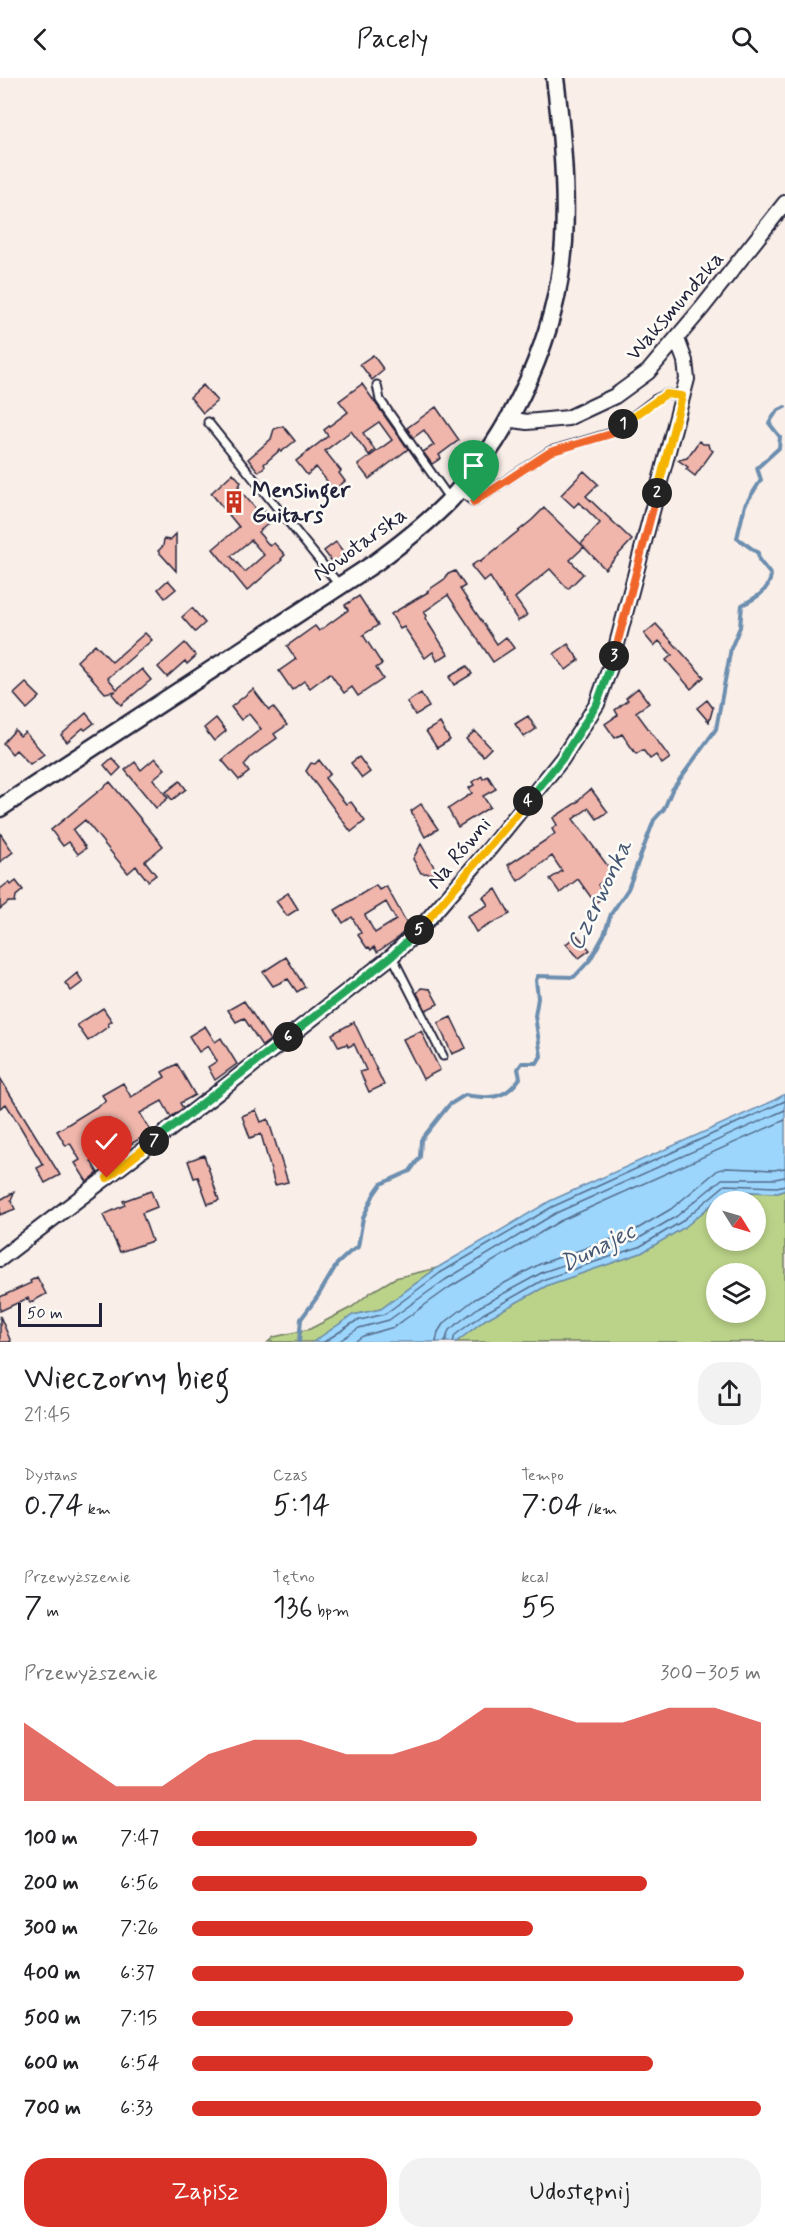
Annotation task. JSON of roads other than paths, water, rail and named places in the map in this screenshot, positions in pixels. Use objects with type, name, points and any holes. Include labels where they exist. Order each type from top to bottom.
[{"type":"street","name":"Nowotarska","points":[[0,808],[340,586],[398,546],[454,495],[489,448],[530,376],[552,308],[564,242],[565,180],[555,78]]},
{"type":"street","name":"Waksmundzka","points":[[507,419],[527,422],[568,418],[615,396],[648,372],[785,203]]},
{"type":"street","name":"Na Równi","points":[[0,1259],[392,956],[416,933],[490,848],[562,759],[597,704],[613,658],[687,379],[685,361],[677,339]]},
{"type":"lane","points":[[377,385],[380,400],[454,495],[474,502],[550,452],[611,434],[654,400],[666,394],[682,396]]},
{"type":"lane","points":[[208,422],[340,586]]},
{"type":"lane","points":[[392,956],[443,1056]]},
{"type":"water","name":"Dunajec","points":[[785,1094],[785,1190],[778,1193],[706,1191],[706,1209],[685,1227],[641,1253],[548,1285],[486,1319],[456,1342],[313,1342],[353,1315],[381,1309],[437,1268],[550,1201]]},
{"type":"waterway","name":"Czerwonka","points":[[299,1342],[301,1319],[337,1264],[358,1247],[363,1218],[381,1184],[410,1171],[420,1157],[421,1140],[449,1105],[465,1095],[489,1097],[502,1094],[520,1078],[518,1069],[522,1063],[537,1063],[541,1056],[535,1016],[538,976],[574,977],[590,960],[604,935],[611,914],[628,889],[654,820],[664,809],[672,790],[716,729],[731,648],[740,627],[742,605],[757,597],[770,581],[771,575],[759,560],[758,553],[737,538],[745,505],[761,480],[757,468],[779,448],[780,437],[769,423],[777,411],[785,407]]},
{"type":"place","name":"Mensinger Guitars","points":[[234,502]]}]
